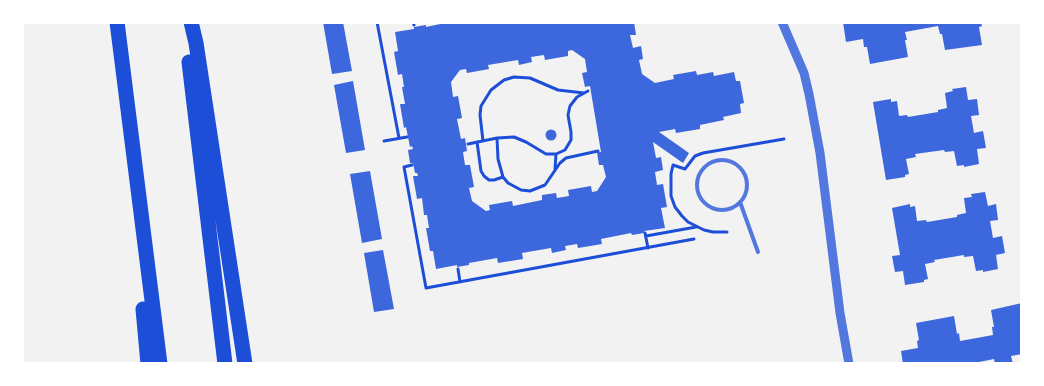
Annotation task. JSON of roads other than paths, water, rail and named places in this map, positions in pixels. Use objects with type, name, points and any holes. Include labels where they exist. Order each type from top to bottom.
[{"type":"highway","points":[[118,22],[160,364]]},
{"type":"highway","points":[[184,22],[225,364]]},
{"type":"highway","points":[[191,22],[196,43],[246,364]]},
{"type":"highway","points":[[133,151],[137,236],[148,364]]},
{"type":"street","points":[[782,22],[804,73],[820,153],[840,313],[849,364]]},
{"type":"lane","points":[[740,202],[722,210],[704,203],[699,195],[697,186],[698,176],[703,168],[711,162],[721,160],[730,161],[739,166],[747,184],[740,202],[758,252]]}]
